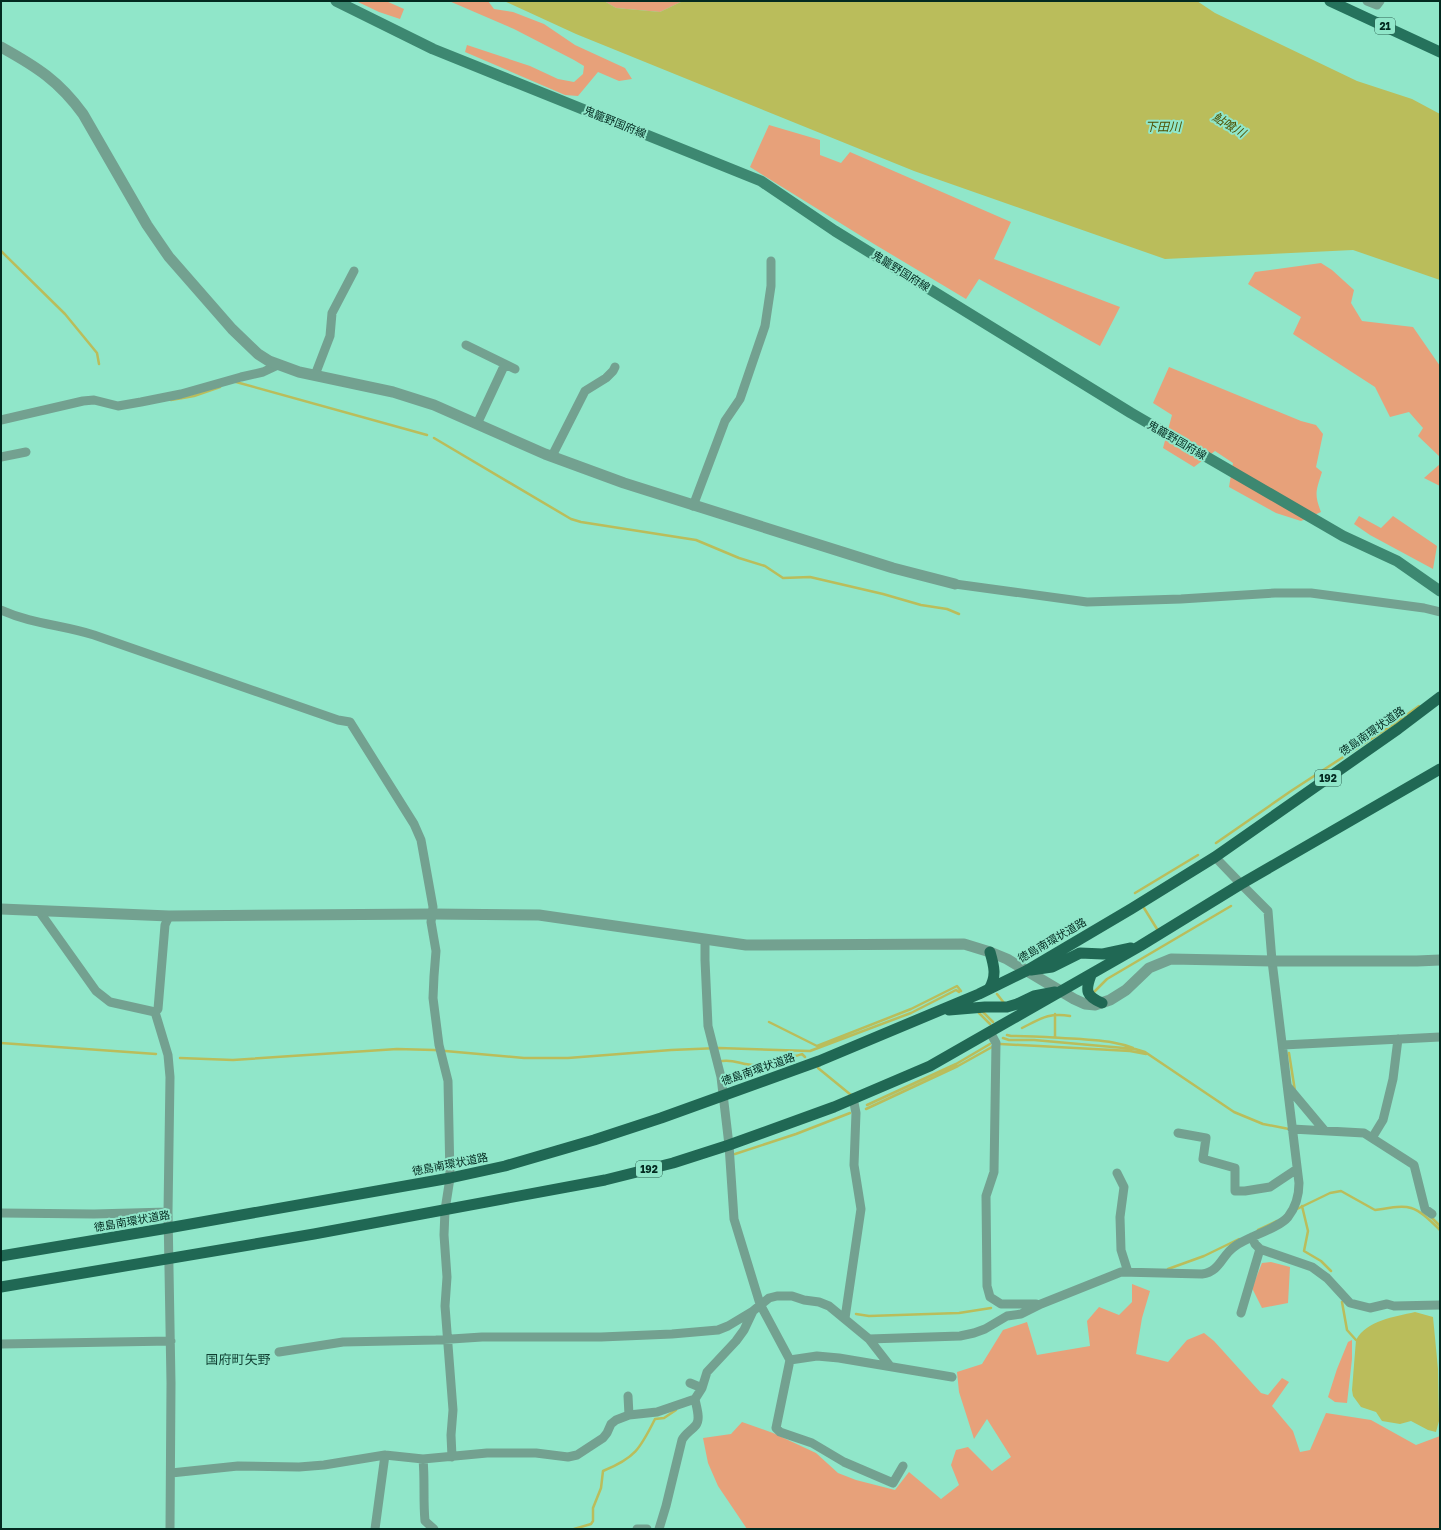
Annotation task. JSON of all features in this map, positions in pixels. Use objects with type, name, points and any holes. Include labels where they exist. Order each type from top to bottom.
[{"type":"highway","name":"徳島南環状道路","points":[[1,1256],[450,1178],[505,1166],[594,1140],[661,1118],[819,1061],[989,989],[1026,971],[1215,857],[1398,729],[1440,697]]},
{"type":"highway","name":"192","points":[[1,1287],[169,1259],[605,1180],[729,1145],[853,1098],[930,1066],[1091,975],[1240,884],[1440,769]]},
{"type":"highway","points":[[1026,971],[1052,967],[1080,954],[1103,954],[1140,946]]},
{"type":"highway","points":[[989,989],[995,970],[990,952]]},
{"type":"highway","points":[[1091,975],[1087,988],[1088,994],[1092,999],[1102,1003]]},
{"type":"highway","points":[[938,1011],[985,1007],[1007,1007],[1034,996],[1060,992]]},
{"type":"main road","name":"鬼籠野国府線","points":[[336,1],[433,49],[762,181],[835,231],[1131,414],[1344,536],[1397,561],[1440,591]]},
{"type":"main road","name":"21","points":[[1330,1],[1440,52]]},
{"type":"street","points":[[1367,1],[1377,5],[1380,1]]},
{"type":"street","points":[[1,47],[44,73],[72,99],[83,114],[147,225],[169,257],[248,345],[263,357],[278,365],[299,372],[393,392],[434,405],[552,456],[624,483],[886,566],[955,584],[1087,602],[1188,599],[1275,593],[1311,593],[1424,608],[1440,612]]},
{"type":"street","points":[[693,506],[725,421],[740,399],[765,326],[771,286],[771,261]]},
{"type":"street","points":[[315,375],[330,336],[332,313],[354,271]]},
{"type":"street","points":[[466,346],[515,369]]},
{"type":"street","points":[[478,424],[505,364]]},
{"type":"street","points":[[1,420],[84,401],[94,400],[118,406],[181,394],[263,372],[278,365]]},
{"type":"street","points":[[552,456],[585,391],[606,378],[613,371],[615,366]]},
{"type":"street","points":[[1,457],[26,452]]},
{"type":"street","points":[[1,610],[18,618],[76,629],[338,720],[350,722],[414,824],[421,840],[432,907],[431,922],[436,951],[433,998],[441,1052],[448,1081],[450,1178],[445,1210],[444,1235],[447,1277],[446,1306],[453,1410],[451,1435],[452,1457]]},
{"type":"street","points":[[869,1339],[960,1336],[984,1329],[1007,1316],[1021,1314],[1041,1304],[1121,1272],[1207,1273],[1218,1267],[1234,1246],[1282,1222],[1291,1212],[1299,1192],[1288,1087],[1272,961],[1268,911],[1215,857]]},
{"type":"street","points":[[1,909],[169,916],[432,914],[539,915],[746,945],[964,944],[990,952],[1026,971],[1060,992],[1085,1004],[1095,1005],[1110,1000],[1126,990],[1149,968],[1171,959],[1272,961],[1440,960]]},
{"type":"street","points":[[39,911],[96,991],[110,1002],[155,1012]]},
{"type":"street","points":[[169,916],[165,925],[158,1009],[155,1012],[168,1056],[170,1077],[168,1212],[171,1341],[170,1529]]},
{"type":"street","points":[[705,940],[704,960],[708,1026],[721,1077],[729,1145],[734,1219],[757,1308],[790,1360],[776,1428],[780,1432],[812,1443],[844,1462],[893,1483],[903,1466]]},
{"type":"street","points":[[990,1032],[996,1043],[994,1172],[986,1196],[987,1286],[990,1297],[1001,1304],[1041,1304]]},
{"type":"street","points":[[1283,1045],[1440,1037]]},
{"type":"street","points":[[1372,1138],[1383,1120],[1393,1079],[1398,1039]]},
{"type":"street","points":[[1288,1087],[1324,1130]]},
{"type":"street","points":[[845,1318],[860,1209],[854,1165],[856,1113],[853,1098]]},
{"type":"street","points":[[1292,1129],[1364,1133],[1414,1165],[1425,1209],[1432,1214]]},
{"type":"street","points":[[1178,1133],[1206,1138],[1203,1159],[1234,1168],[1235,1190],[1245,1191],[1270,1187],[1297,1169]]},
{"type":"street","points":[[1116,1172],[1124,1187],[1120,1217],[1121,1250],[1128,1272]]},
{"type":"street","points":[[1,1213],[94,1214],[168,1212]]},
{"type":"street","points":[[1252,1237],[1254,1244],[1260,1249],[1312,1267],[1327,1278],[1350,1303],[1370,1308],[1387,1304],[1394,1306],[1440,1305]]},
{"type":"street","points":[[1241,1313],[1260,1249]]},
{"type":"street","points":[[279,1352],[343,1342],[482,1337],[601,1337],[718,1330],[728,1326],[757,1308],[769,1298],[776,1296],[792,1296],[804,1300],[819,1302],[829,1306],[869,1339],[890,1366]]},
{"type":"street","points":[[171,1473],[238,1466],[299,1467],[324,1465],[384,1455],[423,1459],[518,1453],[536,1453],[568,1457],[577,1455],[603,1438],[611,1424],[616,1420],[629,1415],[656,1412],[694,1399],[702,1388],[707,1372],[728,1351],[744,1330],[757,1308]]},
{"type":"street","points":[[1,1344],[171,1341]]},
{"type":"street","points":[[790,1360],[816,1356],[890,1366],[952,1377]]},
{"type":"street","points":[[690,1383],[702,1388]]},
{"type":"street","points":[[628,1396],[629,1415]]},
{"type":"street","points":[[661,1528],[682,1440],[684,1436],[697,1424],[698,1419],[694,1399]]},
{"type":"street","points":[[375,1529],[384,1455]]},
{"type":"street","points":[[423,1459],[425,1480],[423,1494],[425,1521],[434,1529]]},
{"type":"street","points":[[637,1529],[645,1529]]},
{"type":"shaded area","points":[[356,1],[386,1],[404,9],[400,19],[379,12]]},
{"type":"shaded area","points":[[449,1],[488,1],[494,9],[513,12],[544,24],[575,45],[625,68],[632,79],[619,81],[598,72],[578,96],[565,95],[465,52],[467,45],[530,66],[558,79],[574,82],[583,74],[584,66],[514,29]]},
{"type":"shaded area","points":[[604,1],[683,1],[660,12],[616,8]]},
{"type":"shaded area","points":[[769,125],[820,140],[820,155],[841,163],[850,152],[1011,222],[994,259],[1120,307],[1100,346],[979,279],[966,299],[750,167]]},
{"type":"shaded area","points":[[1321,263],[1332,270],[1354,290],[1351,303],[1362,321],[1413,327],[1440,366],[1440,457],[1418,436],[1423,428],[1409,412],[1390,417],[1375,387],[1293,334],[1301,317],[1248,284],[1255,272]]},
{"type":"shaded area","points":[[1169,367],[1301,421],[1316,425],[1323,434],[1316,467],[1322,472],[1317,492],[1317,501],[1321,512],[1301,521],[1276,513],[1229,487],[1233,463],[1215,451],[1194,467],[1163,448],[1172,415],[1153,403]]},
{"type":"shaded area","points":[[1440,464],[1440,486],[1424,478]]},
{"type":"shaded area","points":[[1359,516],[1381,528],[1393,516],[1437,546],[1433,569],[1370,535],[1354,524]]},
{"type":"shaded area","points":[[1271,1262],[1290,1267],[1288,1303],[1262,1308],[1252,1288],[1262,1263]]},
{"type":"shaded area","points":[[1132,1284],[1150,1291],[1142,1318],[1136,1354],[1168,1362],[1187,1340],[1204,1333],[1214,1341],[1261,1393],[1268,1395],[1282,1378],[1289,1382],[1272,1406],[1293,1431],[1300,1452],[1310,1450],[1326,1413],[1371,1420],[1416,1445],[1440,1436],[1440,1529],[747,1529],[718,1486],[708,1463],[703,1438],[731,1434],[742,1422],[773,1433],[816,1453],[838,1473],[856,1480],[895,1490],[909,1472],[941,1499],[959,1485],[951,1465],[956,1450],[968,1447],[992,1471],[1011,1457],[987,1419],[974,1439],[959,1392],[957,1372],[982,1364],[1003,1330],[1027,1322],[1037,1355],[1090,1346],[1087,1321],[1099,1307],[1119,1315],[1132,1302]]},
{"type":"shaded area","points":[[1352,1340],[1352,1359],[1347,1403],[1335,1402],[1328,1397],[1348,1342]]},
{"type":"water","name":"下田川","points":[[504,1],[604,1],[616,8],[660,12],[683,1],[1197,1],[1215,13],[1357,81],[1412,99],[1440,114],[1440,280],[1353,250],[1165,259],[914,171],[576,34]]},
{"type":"water","points":[[1415,1312],[1433,1317],[1438,1369],[1439,1421],[1436,1432],[1428,1430],[1411,1421],[1400,1424],[1382,1421],[1376,1412],[1361,1407],[1353,1396],[1352,1390],[1356,1340],[1361,1333],[1382,1320]]},
{"type":"waterway","points":[[1,251],[65,314],[97,353],[99,364]]},
{"type":"waterway","points":[[236,382],[427,435]]},
{"type":"waterway","points":[[171,400],[194,396],[220,387]]},
{"type":"waterway","points":[[434,438],[571,519],[581,522],[696,540],[739,558],[765,566],[783,578],[810,577],[883,594],[921,605],[947,609],[959,614]]},
{"type":"waterway","points":[[1216,843],[1419,706]]},
{"type":"waterway","points":[[1135,893],[1198,855]]},
{"type":"waterway","points":[[1094,992],[1107,979],[1231,906]]},
{"type":"waterway","points":[[1144,908],[1157,929]]},
{"type":"waterway","points":[[769,1022],[817,1046],[911,1009],[957,986],[961,991]]},
{"type":"waterway","points":[[180,1058],[233,1060],[397,1049],[434,1050],[524,1058],[568,1058],[719,1048],[810,1051],[911,1013],[956,990],[959,992]]},
{"type":"waterway","points":[[997,994],[1004,1003]]},
{"type":"waterway","points":[[983,1012],[993,1022]]},
{"type":"waterway","points":[[979,1013],[990,1024]]},
{"type":"waterway","points":[[1055,1014],[1055,1037]]},
{"type":"waterway","points":[[1022,1028],[1045,1017],[1056,1015],[1070,1016]]},
{"type":"waterway","points":[[1007,1035],[1101,1041],[1133,1048]]},
{"type":"waterway","points":[[1003,1038],[1009,1040],[1034,1040],[1135,1049],[1145,1052],[1234,1112],[1263,1124],[1289,1129]]},
{"type":"waterway","points":[[1,1043],[156,1054]]},
{"type":"waterway","points":[[867,1105],[956,1064],[990,1044]]},
{"type":"waterway","points":[[1000,1044],[1130,1051],[1146,1054]]},
{"type":"waterway","points":[[866,1109],[958,1066],[992,1047]]},
{"type":"waterway","points":[[1289,1053],[1295,1091]]},
{"type":"waterway","points":[[722,1061],[757,1065],[765,1064],[786,1056],[797,1056],[802,1054],[805,1057]]},
{"type":"waterway","points":[[818,1068],[851,1095]]},
{"type":"waterway","points":[[735,1154],[796,1134],[850,1113]]},
{"type":"waterway","points":[[1297,1209],[1330,1193],[1341,1191],[1375,1210],[1397,1207],[1411,1208],[1424,1215],[1440,1230]]},
{"type":"waterway","points":[[1302,1206],[1308,1231],[1304,1251],[1321,1261],[1331,1271]]},
{"type":"waterway","points":[[1432,1218],[1440,1226]]},
{"type":"waterway","points":[[1258,1230],[1277,1221]]},
{"type":"waterway","points":[[1168,1269],[1204,1256],[1239,1239]]},
{"type":"waterway","points":[[1342,1302],[1347,1330],[1356,1340]]},
{"type":"waterway","points":[[856,1314],[869,1316],[959,1313],[991,1308]]},
{"type":"waterway","points":[[574,1529],[591,1524],[593,1521],[593,1508],[601,1488],[603,1471],[623,1462],[630,1457],[645,1438],[655,1419],[664,1418],[676,1410]]},
{"type":"district","name":"国府町矢野","points":[[238,1359]]},
{"type":"water label","name":"鮎喰川","points":[[1229,125]]}]
